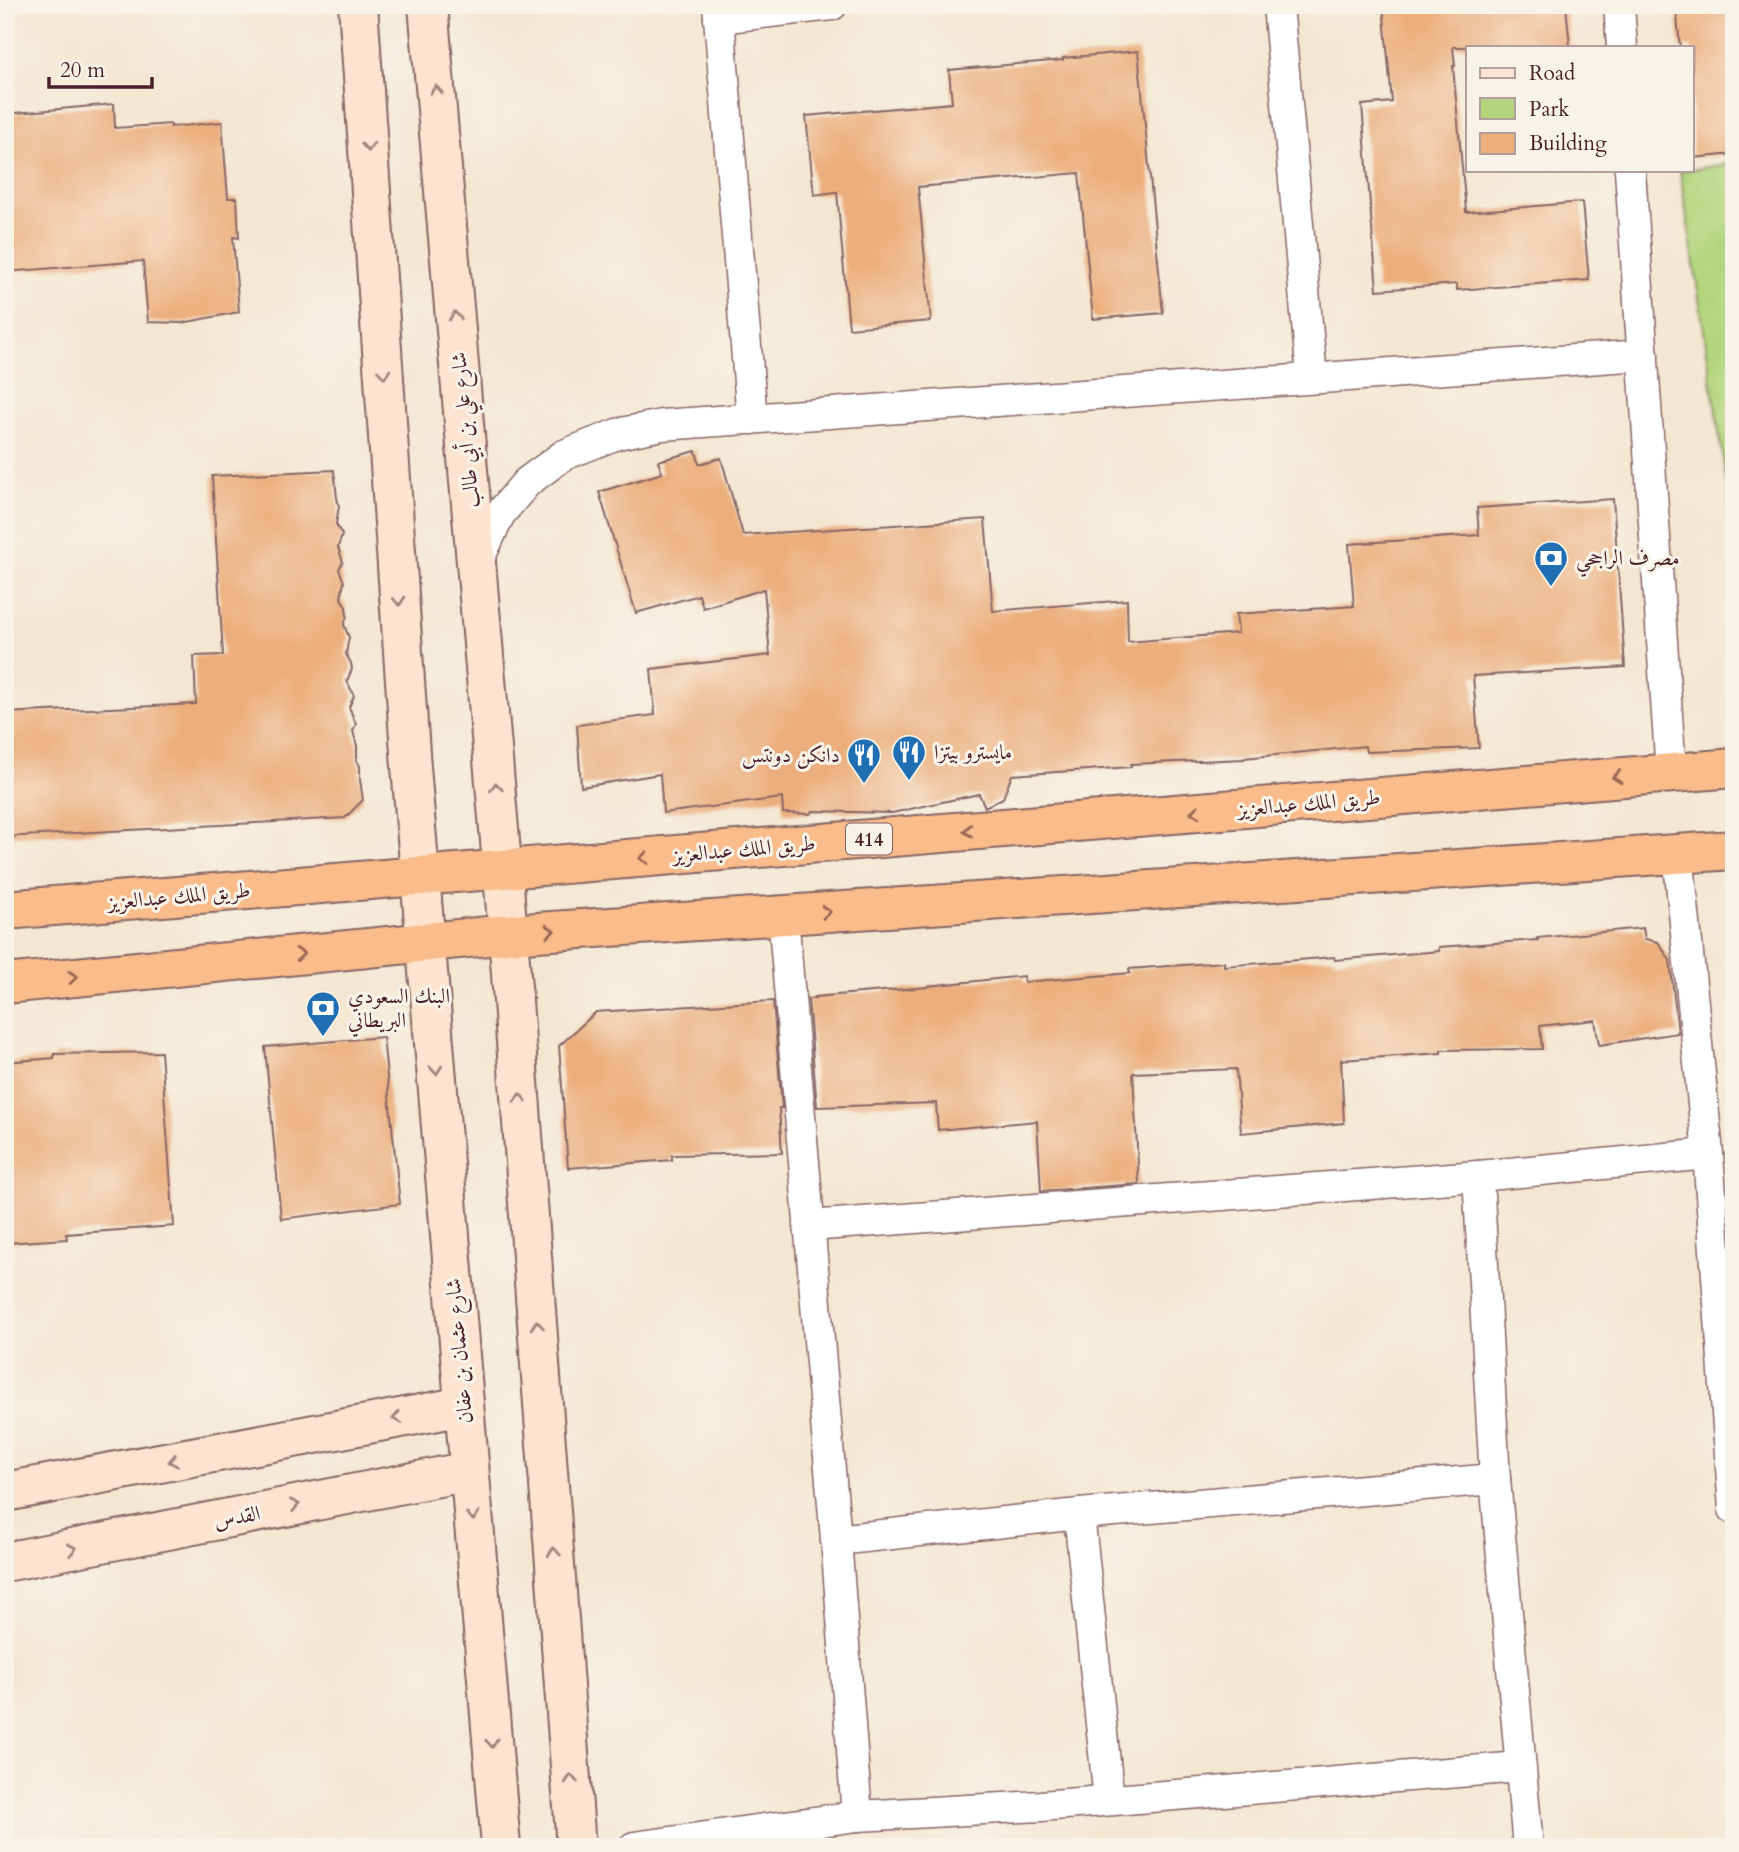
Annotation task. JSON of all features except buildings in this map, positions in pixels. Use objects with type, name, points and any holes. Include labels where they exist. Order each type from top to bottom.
[{"type":"highway","name":"طريق الملك عبدالعزيز","points":[[5,911],[419,866],[503,862],[1734,768]]},
{"type":"highway","points":[[5,984],[508,934],[1734,849]]},
{"type":"street","points":[[358,5],[419,866]]},
{"type":"street","name":"شارع علي بن أبي طالب","points":[[429,5],[503,862]]},
{"type":"street","points":[[752,419],[718,12],[832,5]]},
{"type":"street","points":[[1278,5],[1312,379]]},
{"type":"street","points":[[1619,5],[1622,46]]},
{"type":"street","points":[[1630,172],[1671,773]]},
{"type":"street","points":[[477,563],[500,514],[527,482],[564,454],[617,434],[662,425],[1643,355]]},
{"type":"street","points":[[1678,853],[1708,1154],[1734,1509]]},
{"type":"street","points":[[503,862],[576,1847]]},
{"type":"street","name":"شارع عثمان بن عفان","points":[[419,866],[501,1847]]},
{"type":"street","points":[[783,915],[857,1816]]},
{"type":"street","points":[[809,1226],[1478,1177],[1708,1154]]},
{"type":"street","points":[[1478,1177],[1494,1479],[1528,1847]]},
{"type":"street","points":[[5,1492],[464,1406]]},
{"type":"street","name":"القدس","points":[[5,1562],[469,1471]]},
{"type":"street","points":[[836,1540],[1079,1514],[1494,1479]]},
{"type":"street","points":[[1079,1514],[1109,1800]]},
{"type":"street","points":[[634,1847],[857,1816],[1041,1806],[1520,1767]]},
{"type":"green space","points":[[1734,163],[1734,533],[1680,172],[1694,172],[1694,169]]},
{"type":"place","name":"مصرف الراجحي","points":[[1551,588]]},
{"type":"place","name":"مايسترو بيتزا","points":[[909,782]]},
{"type":"place","name":"دانكن دونتس","points":[[864,785]]},
{"type":"place","name":"البنك السعودي البريطاني","points":[[323,1038]]}]
